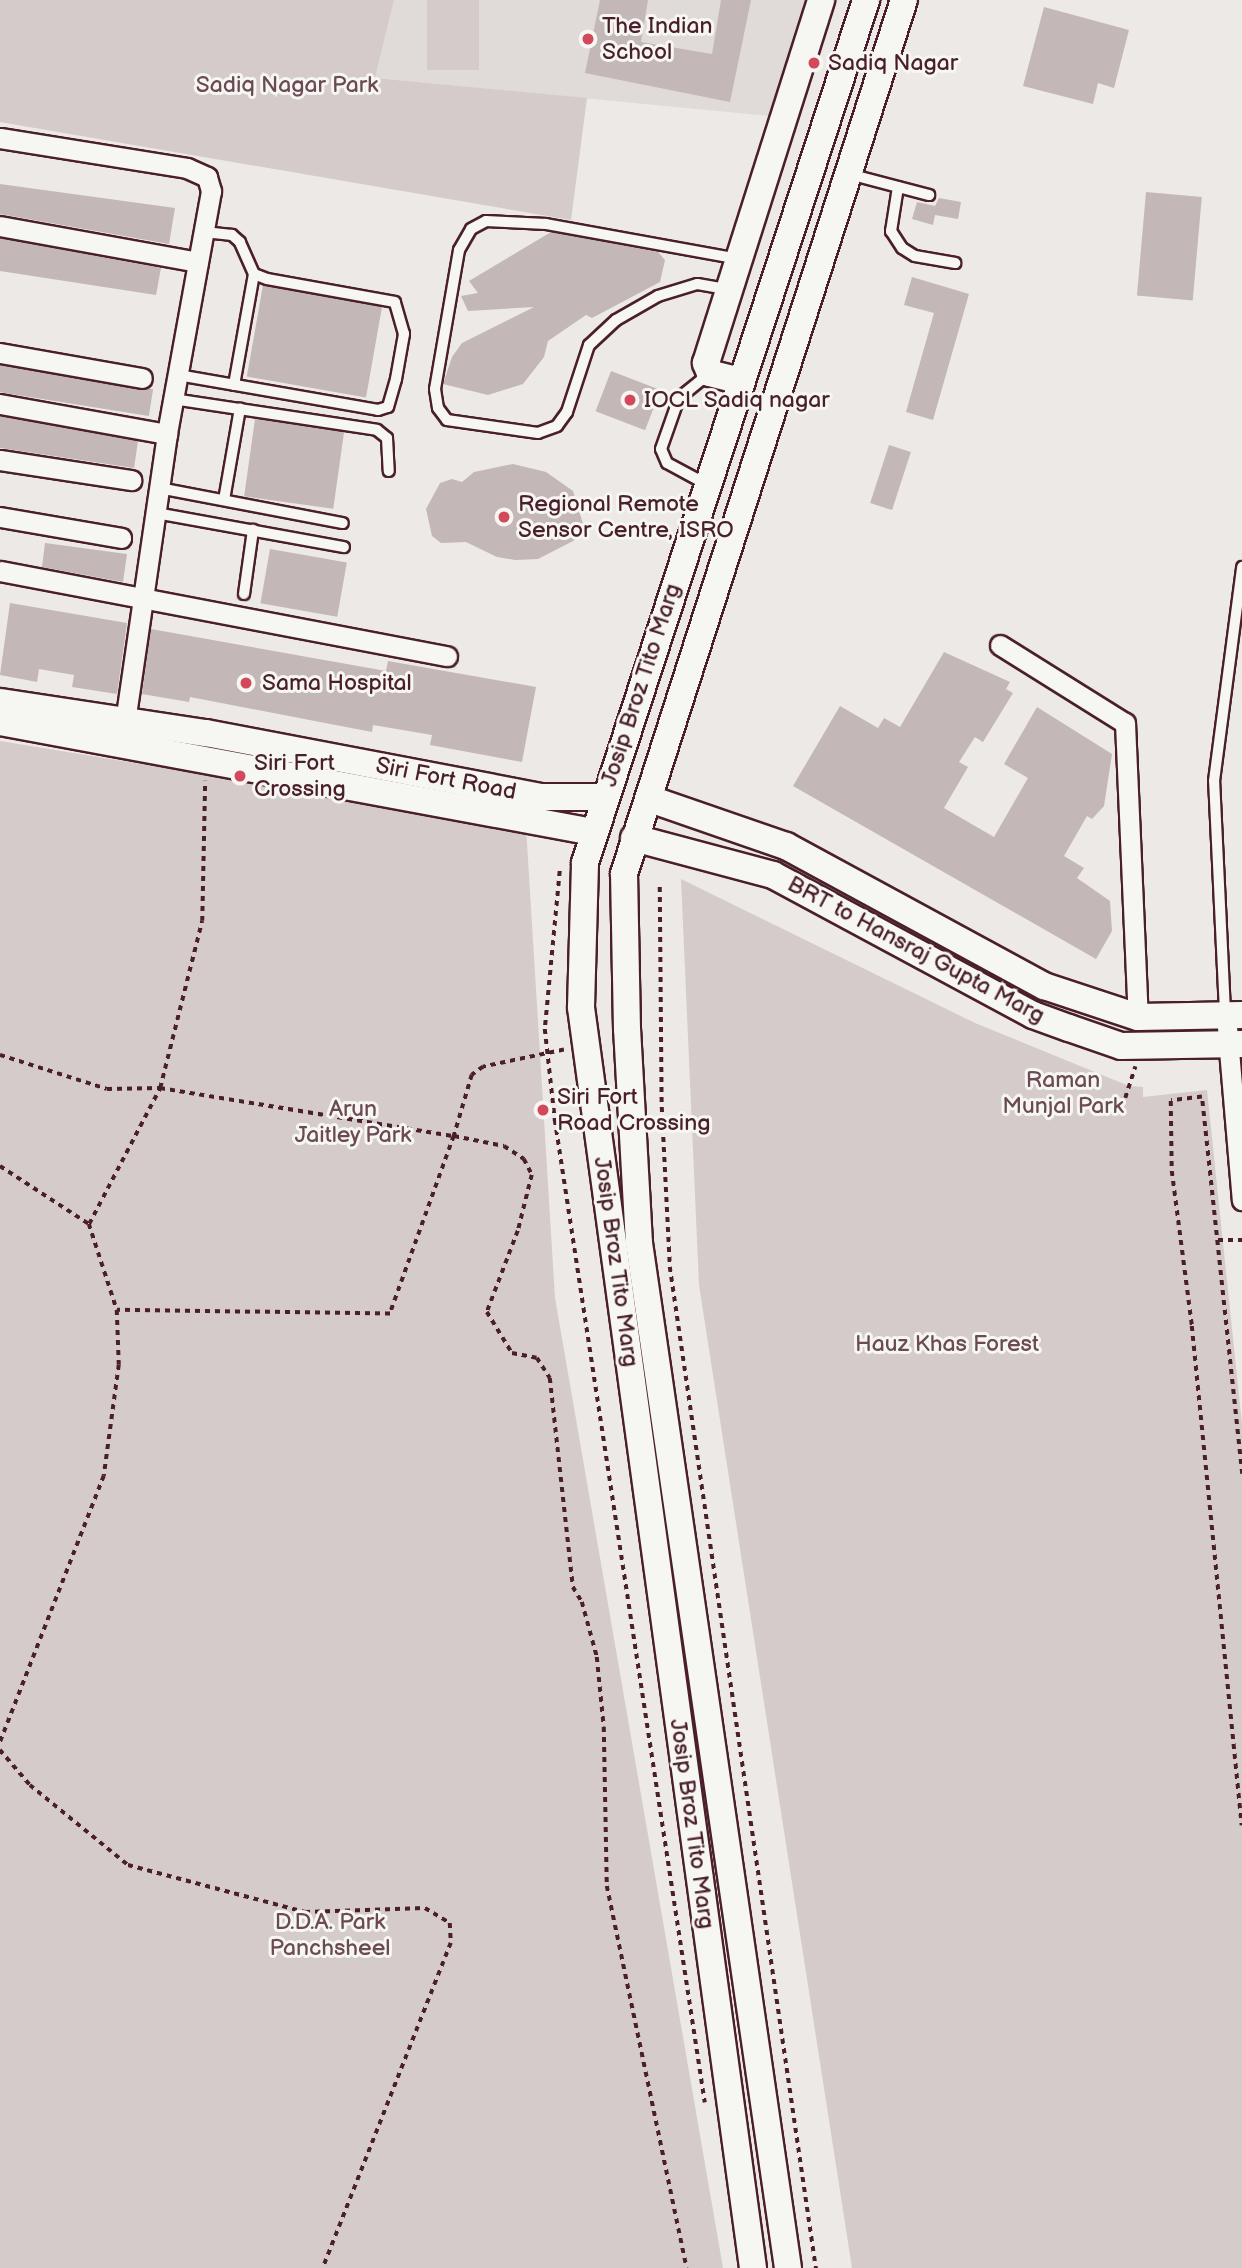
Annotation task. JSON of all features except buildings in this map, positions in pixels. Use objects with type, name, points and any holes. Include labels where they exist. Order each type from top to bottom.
[{"type":"main road","points":[[734,379],[710,373],[706,363],[821,0]]},
{"type":"main road","name":"Josip Broz Tito Marg","points":[[753,2268],[584,1033],[584,863],[706,484],[734,379],[866,0]]},
{"type":"main road","name":"Josip Broz Tito Marg","points":[[788,2268],[639,1243],[626,986],[624,874],[904,0]]},
{"type":"main road","name":"Siri Fort Road","points":[[0,702],[125,723],[206,733],[541,797],[604,797]]},
{"type":"main road","name":"Siri Fort Road","points":[[0,722],[593,832]]},
{"type":"main road","name":"BRT to Hansraj Gupta Marg","points":[[650,799],[786,846],[1044,986],[1139,1017],[1234,1015]]},
{"type":"main road","name":"BRT to Hansraj Gupta Marg","points":[[634,838],[773,875],[1033,1015],[1121,1046],[1233,1044]]},
{"type":"main road","points":[[582,984],[590,1007],[604,1012],[618,1004],[626,986]]},
{"type":"main road","points":[[1069,1028],[1078,998]]},
{"type":"street","points":[[0,138],[187,168],[207,177],[211,191],[167,434],[125,723]]},
{"type":"street","points":[[0,226],[198,262]]},
{"type":"street","points":[[0,353],[142,378]]},
{"type":"street","points":[[0,404],[167,434]]},
{"type":"street","points":[[0,460],[131,480]]},
{"type":"street","points":[[0,517],[121,538]]},
{"type":"street","points":[[0,570],[144,595],[447,656]]},
{"type":"street","points":[[1000,645],[1125,723],[1139,1017]]},
{"type":"street","points":[[1234,1015],[1233,1044],[1242,1200]]},
{"type":"lane","points":[[849,174],[929,195]]},
{"type":"lane","points":[[898,187],[891,231],[902,248],[915,256],[955,263]]},
{"type":"lane","points":[[730,290],[697,284],[657,296],[615,320],[589,345],[567,412],[557,426],[538,433],[447,420],[438,408],[435,390],[459,250],[471,229],[486,221],[546,224],[740,259]]},
{"type":"lane","points":[[204,232],[232,235],[240,242],[254,274],[234,385]]},
{"type":"lane","points":[[178,375],[378,411],[388,407],[393,394],[404,334],[399,310],[389,298],[254,274]]},
{"type":"lane","points":[[706,484],[667,463],[661,449],[679,398],[701,380],[734,379]]},
{"type":"lane","points":[[173,399],[377,430],[387,438],[389,471]]},
{"type":"lane","points":[[224,500],[240,408]]},
{"type":"lane","points":[[159,488],[343,523]]},
{"type":"lane","points":[[156,513],[344,547]]},
{"type":"lane","points":[[244,594],[253,530]]},
{"type":"lane","points":[[1234,1015],[1214,781],[1242,567]]},
{"type":"path","points":[[89,1224],[160,1088],[202,920],[205,774]]},
{"type":"path","name":"Josip Broz Tito Marg","points":[[561,864],[545,1029],[555,1120],[707,2116]]},
{"type":"path","points":[[660,887],[662,1107],[670,1267],[816,2268]]},
{"type":"path","points":[[1125,1098],[1142,1045]]},
{"type":"path","points":[[117,1310],[390,1314],[454,1136],[472,1075],[483,1067],[540,1054]]},
{"type":"path","points":[[0,1055],[107,1089],[160,1088],[454,1136],[504,1146],[524,1159],[532,1175],[517,1231],[487,1312],[512,1353],[537,1358],[550,1378],[573,1587],[582,1602],[597,1657],[604,1727],[607,1886],[687,2268]]},
{"type":"path","points":[[1242,1474],[1202,1097],[1171,1101],[1172,1171],[1242,1826]]},
{"type":"path","points":[[1205,1121],[1211,1121]]},
{"type":"path","points":[[0,1166],[89,1224],[117,1310],[119,1365],[104,1476],[0,1743]]},
{"type":"path","points":[[1218,1240],[1242,1240]]},
{"type":"path","points":[[0,1750],[30,1785],[128,1865],[305,1912],[425,1908],[450,1923],[451,1943],[323,2268]]},
{"type":"shaded area","name":"The Indian School","points":[[394,0],[805,0],[769,116],[375,78]]},
{"type":"green space","name":"Sadiq Nagar Park","points":[[0,0],[394,0],[375,78],[587,98],[571,220],[0,122]]},
{"type":"green space","points":[[427,0],[479,0],[479,70],[427,70]]},
{"type":"green space","name":"D.D.A. Park Panchsheel","points":[[0,741],[526,827],[555,1298],[723,2268],[0,2268]]},
{"type":"green space","name":"Hauz Khas Forest","points":[[681,879],[975,1023],[1129,1086],[1143,1087],[1143,1097],[1207,1090],[1242,1424],[1242,2268],[852,2268],[699,1285]]},
{"type":"place","name":"The Indian School","points":[[588,39]]},
{"type":"place","name":"Sadiq Nagar","points":[[814,63]]},
{"type":"place","name":"IOCL Sadiq nagar","points":[[630,400]]},
{"type":"place","name":"Regional Remote Sensor Centre, ISRO","points":[[504,517]]},
{"type":"place","name":"Sama Hospital","points":[[246,683]]},
{"type":"place","name":"Siri Fort Crossing","points":[[240,776]]},
{"type":"place","name":"Siri Fort Road Crossing","points":[[543,1110]]},
{"type":"park label","name":"Raman Munjal Park","points":[[1063,1093]]},
{"type":"park label","name":"Arun Jaitley Park","points":[[353,1122]]}]
